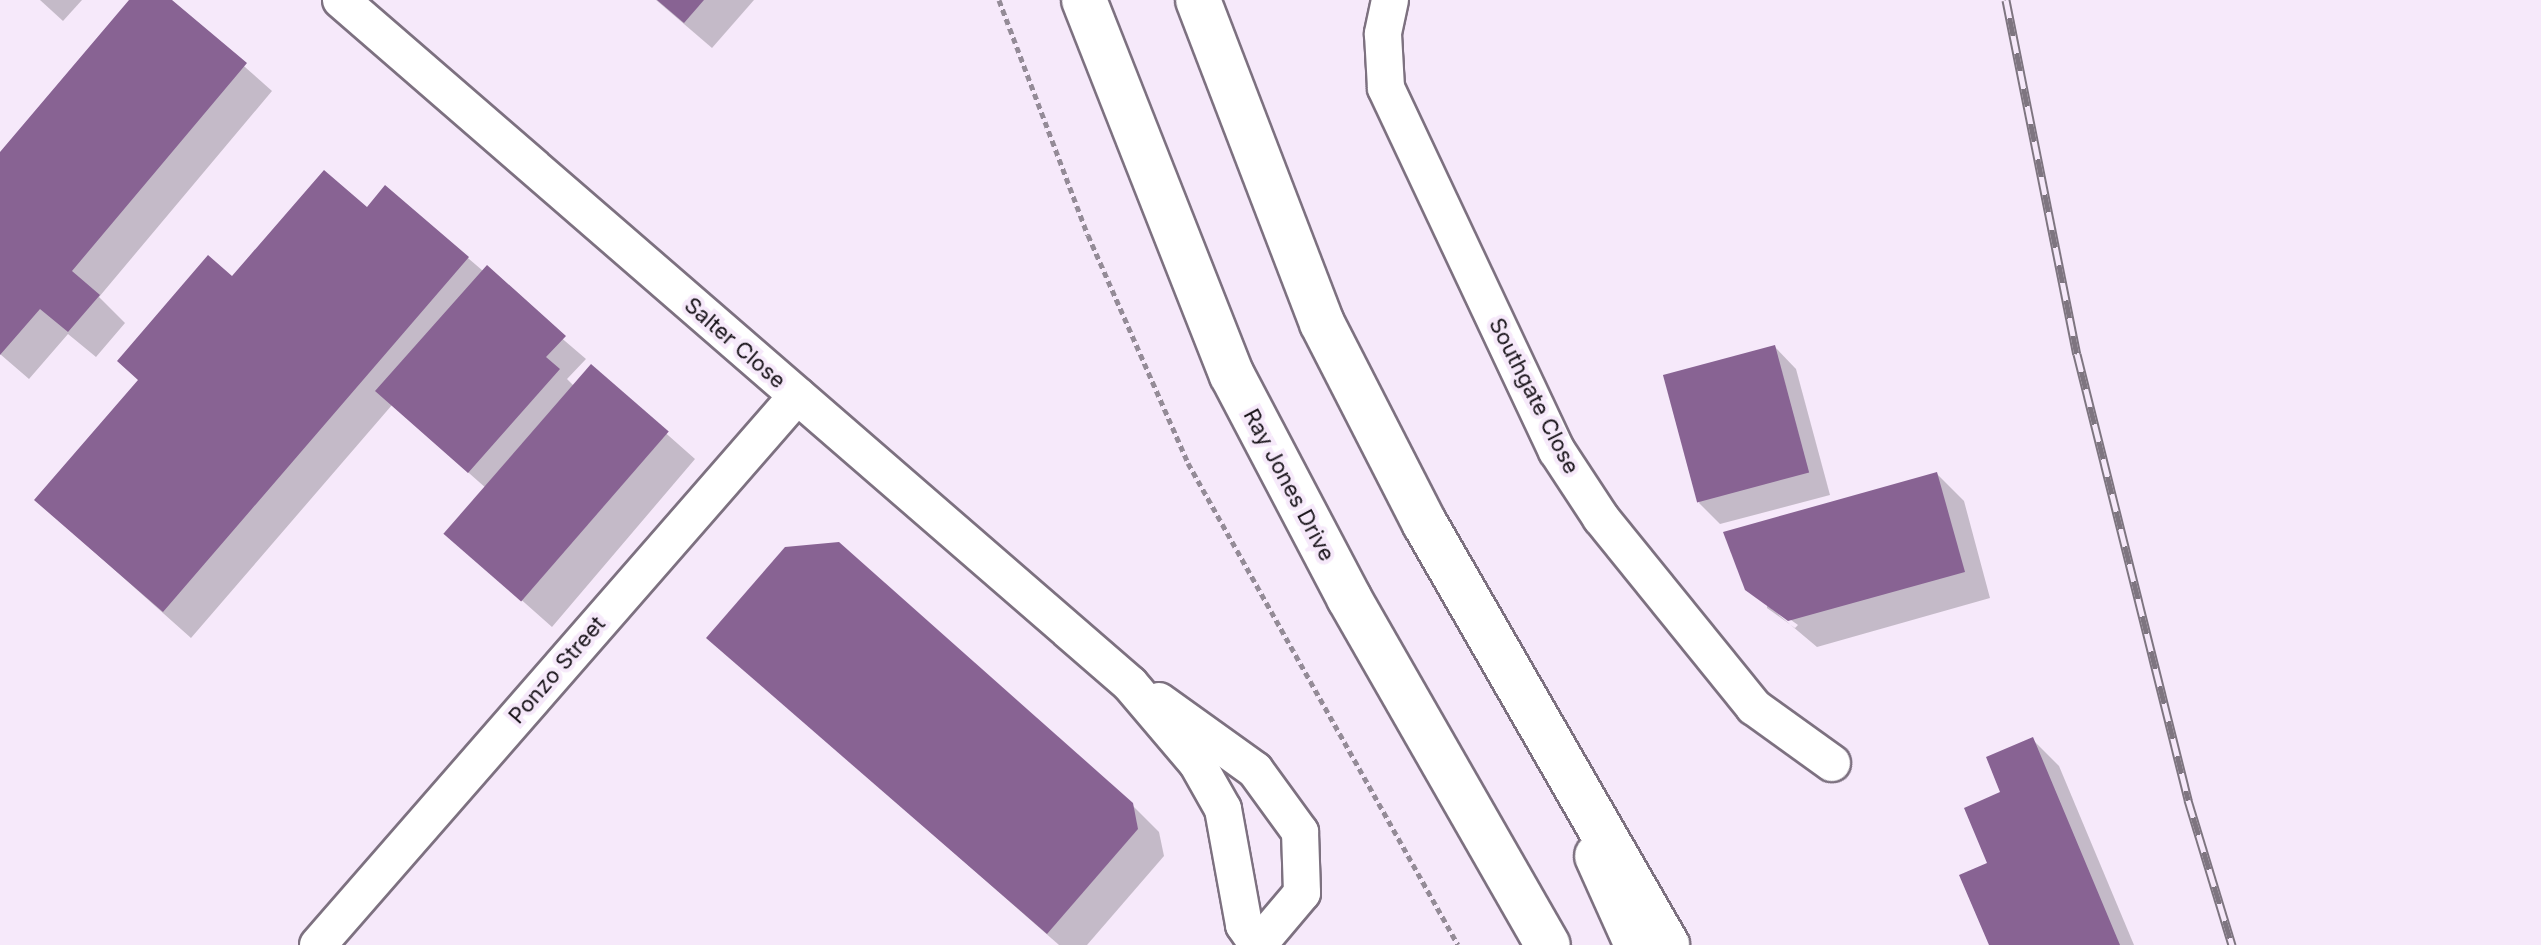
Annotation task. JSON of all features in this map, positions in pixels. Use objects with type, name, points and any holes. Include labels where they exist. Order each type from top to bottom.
[{"type":"main road","name":"Ray Jones Drive","points":[[1084,0],[1148,178],[1232,375],[1349,598],[1548,945]]},
{"type":"main road","points":[[1198,0],[1322,323],[1425,524],[1543,724],[1667,945]]},
{"type":"main road","points":[[1543,724],[1637,945]]},
{"type":"street","name":"Salter Close","points":[[341,0],[1130,684],[1231,750],[1294,818],[1306,855],[1302,893],[1258,945],[1244,925],[1223,809],[1197,763],[1130,684]]},
{"type":"street","name":"Southgate Close","points":[[1390,0],[1383,34],[1386,88],[1557,451],[1601,518],[1754,707],[1832,763]]},
{"type":"street","name":"Ponzo Street","points":[[318,945],[797,396]]},
{"type":"path","points":[[999,0],[1088,235],[1188,463],[1458,945]]},
{"type":"building","points":[[129,0],[172,0],[247,63],[72,271],[100,295],[68,332],[40,309],[0,355],[0,152]]},
{"type":"building","points":[[657,0],[704,0],[684,23]]},
{"type":"building","points":[[324,170],[367,207],[385,185],[469,257],[163,612],[34,500],[138,380],[117,361],[208,255],[232,276]]},
{"type":"building","points":[[487,265],[566,336],[546,357],[560,369],[468,473],[375,391]]},
{"type":"building","points":[[1775,345],[1809,473],[1697,503],[1663,375]]},
{"type":"building","points":[[591,364],[669,432],[521,601],[443,534]]},
{"type":"building","points":[[1937,472],[1965,572],[1788,621],[1745,590],[1723,532]]},
{"type":"building","points":[[839,542],[1133,803],[1138,829],[1047,934],[706,638],[785,547]]},
{"type":"building","points":[[2033,737],[2120,945],[1989,945],[1959,875],[1987,863],[1964,808],[2000,792],[1986,757]]},
{"type":"railway","points":[[2006,0],[2077,354],[2188,800],[2232,945]]}]
